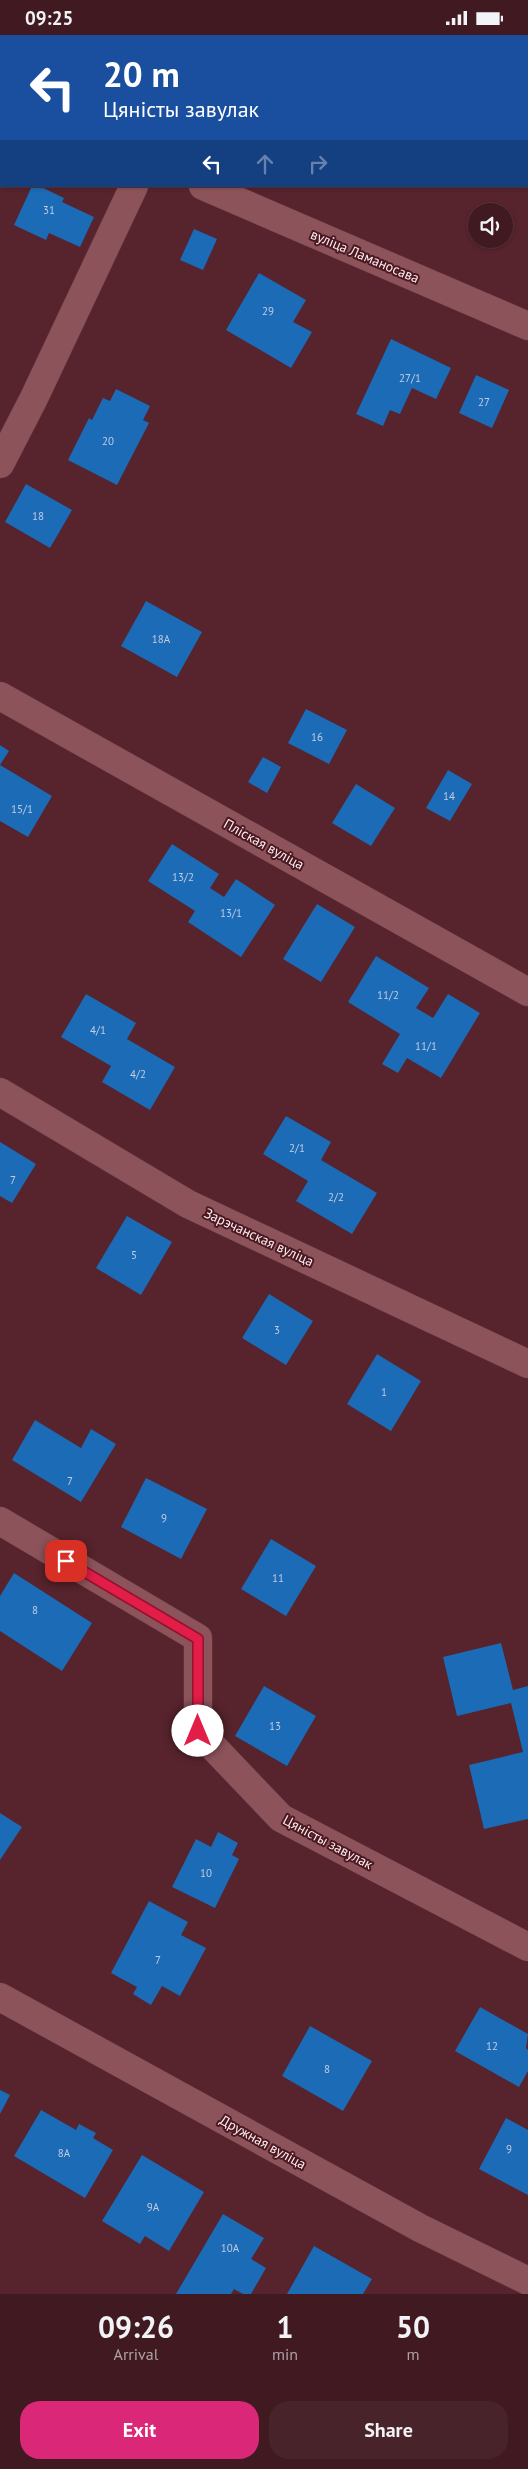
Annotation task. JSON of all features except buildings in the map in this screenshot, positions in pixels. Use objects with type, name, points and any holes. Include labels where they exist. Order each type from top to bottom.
[{"type":"street","points":[[0,464],[34,398],[134,187]]},
{"type":"street","name":"вуліца Ламаносава","points":[[205,187],[528,326]]},
{"type":"street","name":"Пліская вуліца","points":[[0,696],[528,992]]},
{"type":"street","name":"Зарэчанская вуліца","points":[[0,1092],[188,1204],[528,1364]]},
{"type":"street","name":"Цяністы завулак","points":[[0,1521],[198,1639],[198,1731],[281,1817],[528,1947]]},
{"type":"street","name":"Дружная вуліца","points":[[0,1997],[420,2228],[528,2281]]},
{"type":"route","points":[[66,1561],[198,1639],[198,1731]]}]
